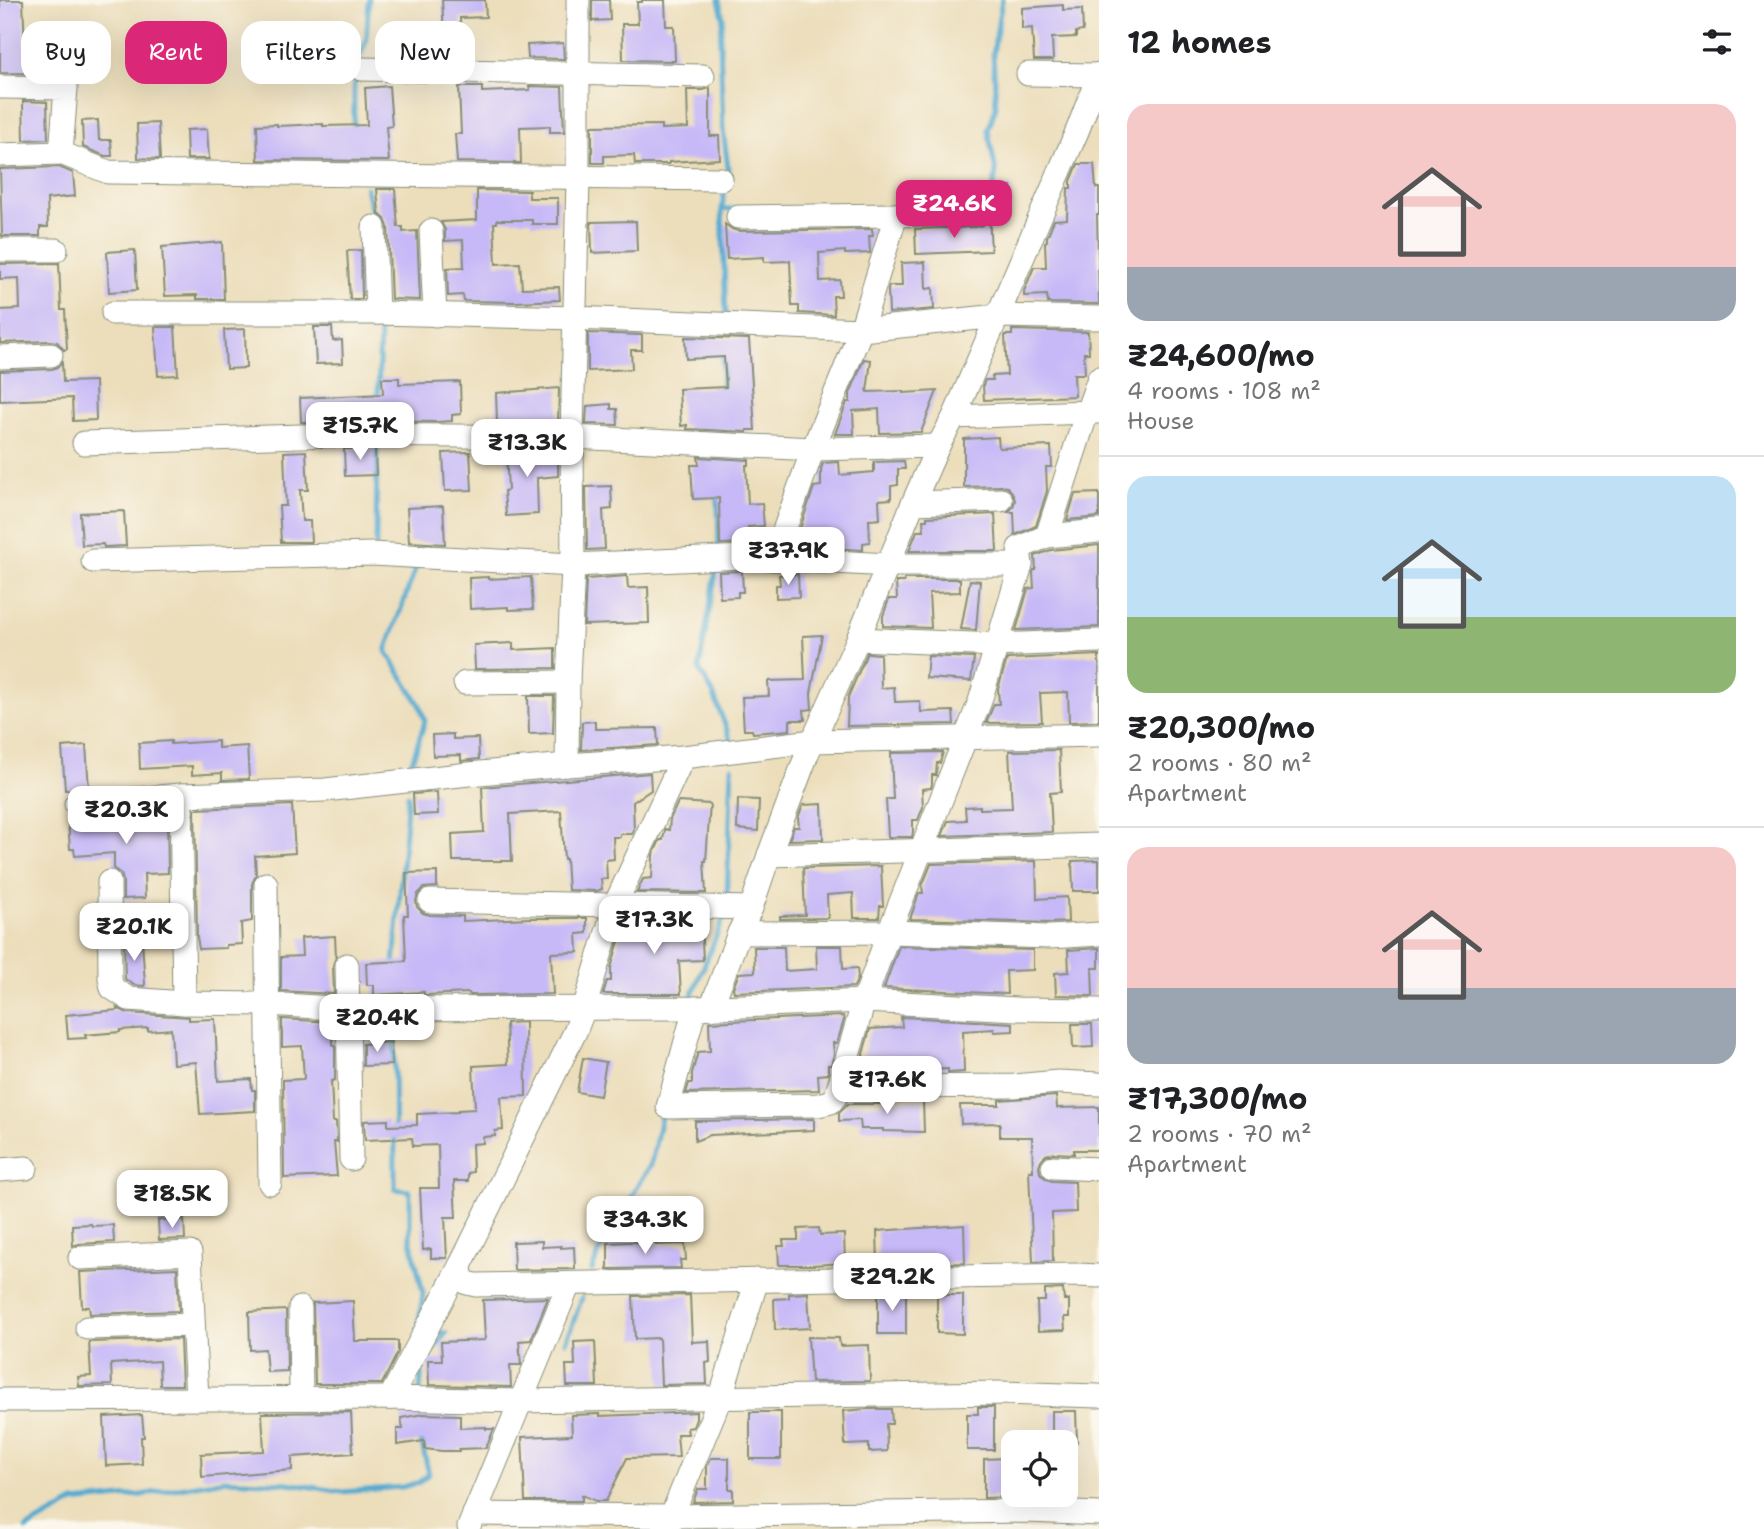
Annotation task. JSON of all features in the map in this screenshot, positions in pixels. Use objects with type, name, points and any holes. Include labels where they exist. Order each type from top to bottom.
[{"type":"street","points":[[567,765],[573,565],[572,437],[578,177],[578,0]]},
{"type":"street","points":[[362,69],[703,76]]},
{"type":"street","points":[[1028,74],[1099,74],[1089,130],[1035,226],[999,316],[913,503],[813,741],[751,908],[703,1008],[668,1107],[818,1105],[831,1102],[836,1096],[864,1001],[889,932],[980,701],[1021,565],[1019,548],[1047,536],[1099,531]]},
{"type":"street","points":[[0,87],[66,88],[61,153]]},
{"type":"street","points":[[0,155],[61,153],[108,172],[721,179]]},
{"type":"street","points":[[738,217],[975,212]]},
{"type":"street","points":[[774,559],[861,330],[897,215]]},
{"type":"street","points":[[374,227],[377,313]]},
{"type":"street","points":[[432,231],[435,315]]},
{"type":"street","points":[[0,250],[56,250]]},
{"type":"street","points":[[113,313],[377,313],[861,330],[999,316],[1099,318]]},
{"type":"street","points":[[0,357],[51,355]]},
{"type":"street","points":[[1047,536],[1093,412],[1099,378]]},
{"type":"street","points":[[954,417],[1093,412]]},
{"type":"street","points":[[84,443],[332,435],[572,437],[814,449],[938,446]]},
{"type":"street","points":[[913,503],[1001,500]]},
{"type":"street","points":[[93,561],[372,554],[573,565],[743,557],[888,565],[1021,565]]},
{"type":"street","points":[[858,639],[996,645],[1099,641]]},
{"type":"street","points":[[465,682],[568,682]]},
{"type":"street","points":[[76,804],[181,794],[325,790],[468,774],[683,757],[813,741],[1099,735]]},
{"type":"street","points":[[390,1398],[460,1266],[575,1032],[615,905],[683,757]]},
{"type":"street","points":[[181,794],[184,1003]]},
{"type":"street","points":[[769,855],[1099,845]]},
{"type":"street","points":[[109,882],[110,978],[112,988],[129,999],[348,1009],[703,1008],[864,1001],[1017,1009],[1099,1010]]},
{"type":"street","points":[[266,884],[270,1183]]},
{"type":"street","points":[[430,901],[751,908]]},
{"type":"street","points":[[739,933],[889,932],[1050,937],[1099,934]]},
{"type":"street","points":[[347,965],[351,1158]]},
{"type":"street","points":[[842,1080],[891,1087],[1014,1086],[1058,1082],[1099,1084]]},
{"type":"street","points":[[1053,1167],[1099,1169]]},
{"type":"street","points":[[0,1170],[26,1168]]},
{"type":"street","points":[[80,1258],[190,1253],[197,1399]]},
{"type":"street","points":[[460,1266],[461,1276],[467,1283],[476,1285],[1099,1276]]},
{"type":"street","points":[[668,1522],[721,1396],[757,1280]]},
{"type":"street","points":[[569,1284],[471,1522],[668,1522],[1029,1511],[1099,1514]]},
{"type":"street","points":[[300,1308],[301,1398]]},
{"type":"street","points":[[88,1328],[193,1325]]},
{"type":"street","points":[[0,1401],[390,1398],[520,1401],[1001,1393],[1099,1396]]},
{"type":"building","points":[[0,0],[23,0],[21,73],[0,73]]},
{"type":"building","points":[[442,0],[485,0],[486,17],[443,21]]},
{"type":"building","points":[[592,0],[609,0],[610,20],[592,21]]},
{"type":"building","points":[[665,0],[666,26],[674,26],[675,61],[623,60],[622,24],[638,24],[637,2]]},
{"type":"building","points":[[1063,5],[1063,10],[1082,9],[1083,31],[1076,32],[1076,37],[1052,38],[1053,60],[1034,60],[1032,28],[1022,29],[1022,8]]},
{"type":"building","points":[[563,43],[564,59],[528,58],[527,45]]},
{"type":"building","points":[[389,86],[392,126],[386,127],[389,161],[258,160],[257,125],[367,125],[365,88]]},
{"type":"building","points":[[529,86],[562,87],[564,132],[550,132],[550,126],[520,127],[521,163],[457,162],[455,134],[461,134],[459,87],[482,87],[482,92],[530,90]]},
{"type":"building","points":[[710,88],[710,136],[719,136],[720,159],[635,164],[634,155],[604,156],[604,163],[592,163],[592,126],[661,125],[661,129],[688,128],[687,90]]},
{"type":"building","points":[[23,101],[47,102],[48,139],[24,140]]},
{"type":"building","points":[[98,120],[99,140],[111,140],[112,156],[83,147],[82,121]]},
{"type":"building","points":[[158,123],[160,159],[138,158],[137,124]]},
{"type":"building","points":[[207,129],[209,159],[187,159],[186,130]]},
{"type":"building","points":[[1078,164],[1094,164],[1096,188],[1099,188],[1099,304],[1048,303],[1047,295],[1024,296],[1034,267],[1046,267],[1045,242],[1054,220],[1067,219],[1068,188],[1071,188]]},
{"type":"building","points":[[59,167],[73,173],[75,196],[47,199],[48,227],[40,227],[40,236],[2,236],[0,169]]},
{"type":"building","points":[[1011,186],[1012,206],[997,206],[996,187]]},
{"type":"building","points":[[377,189],[395,189],[398,227],[403,227],[403,232],[417,231],[420,300],[391,299],[388,227],[379,214]]},
{"type":"building","points":[[477,190],[529,191],[529,198],[558,198],[558,224],[532,224],[532,220],[497,220],[497,223],[494,223],[496,264],[520,263],[522,288],[559,287],[560,300],[464,301],[463,295],[448,296],[447,268],[464,267],[463,240],[445,241],[445,230],[441,222],[477,220]]},
{"type":"building","points":[[989,214],[991,251],[916,254],[915,229],[976,227],[983,225]]},
{"type":"building","points":[[636,221],[637,251],[592,253],[591,222]]},
{"type":"building","points":[[725,224],[738,231],[872,229],[873,236],[869,236],[870,253],[819,253],[820,281],[840,280],[841,296],[833,296],[834,315],[799,313],[799,306],[792,306],[790,261],[764,262],[764,257],[727,259]]},
{"type":"building","points":[[222,242],[224,299],[197,299],[197,295],[165,296],[162,247]]},
{"type":"building","points":[[135,250],[137,290],[109,292],[107,252]]},
{"type":"building","points":[[361,250],[362,299],[350,299],[347,251]]},
{"type":"building","points":[[925,262],[926,289],[933,288],[934,309],[889,313],[889,286],[902,286],[901,263]]},
{"type":"building","points":[[59,263],[61,310],[65,310],[67,349],[64,350],[57,342],[50,341],[0,343],[0,310],[20,309],[19,278],[0,279],[0,264]]},
{"type":"building","points":[[155,327],[175,327],[178,375],[158,376]]},
{"type":"building","points":[[314,327],[332,327],[333,341],[342,340],[343,363],[316,364]]},
{"type":"building","points":[[245,329],[246,368],[226,369],[224,330]]},
{"type":"building","points":[[1012,330],[1088,332],[1089,353],[1084,353],[1085,374],[1074,374],[1075,396],[984,400],[985,380],[993,380],[992,376],[1007,375],[1005,335],[1012,335]]},
{"type":"building","points":[[588,333],[642,335],[642,350],[631,350],[632,369],[588,371]]},
{"type":"building","points":[[685,337],[749,339],[755,430],[747,432],[687,429],[687,425],[681,426],[679,389],[726,387],[724,357],[686,359]]},
{"type":"building","points":[[864,359],[871,360],[867,392],[937,391],[921,432],[880,433],[879,409],[853,411],[854,434],[835,434],[847,402],[850,402],[850,394]]},
{"type":"building","points":[[62,363],[63,382],[95,381],[96,420],[73,421],[72,398],[0,401],[0,371],[52,369]]},
{"type":"building","points":[[382,378],[399,378],[399,384],[460,382],[461,414],[452,415],[452,421],[436,422],[384,421],[384,415],[349,417],[349,421],[301,422],[300,398],[383,394]]},
{"type":"building","points":[[559,388],[558,423],[497,422],[496,393]]},
{"type":"building","points":[[611,404],[611,409],[617,409],[618,425],[586,424],[587,406]]},
{"type":"building","points":[[998,437],[999,448],[1051,446],[1052,467],[1046,467],[1047,491],[1036,526],[1015,535],[1014,512],[1008,512],[1015,500],[1007,487],[964,487],[964,439]]},
{"type":"building","points":[[344,449],[375,449],[376,475],[345,476]]},
{"type":"building","points":[[506,450],[558,451],[558,476],[537,478],[538,514],[506,516]]},
{"type":"building","points":[[306,451],[308,490],[300,490],[302,521],[310,521],[311,542],[281,542],[279,506],[286,506],[284,452]]},
{"type":"building","points":[[470,452],[472,490],[445,491],[443,453]]},
{"type":"building","points":[[698,457],[749,460],[749,465],[746,465],[748,504],[762,503],[764,526],[748,527],[749,543],[720,544],[719,498],[693,499],[691,465],[699,465]]},
{"type":"building","points":[[904,461],[905,469],[898,469],[898,485],[891,486],[891,499],[879,500],[880,519],[869,520],[870,542],[863,543],[863,550],[794,546],[814,487],[821,486],[823,463],[839,462],[840,475],[874,472],[874,462]]},
{"type":"building","points":[[611,486],[612,509],[603,510],[605,549],[587,550],[586,487]]},
{"type":"building","points":[[1099,493],[1099,517],[1067,520],[1075,494]]},
{"type":"building","points":[[443,506],[445,544],[409,542],[407,508]]},
{"type":"building","points":[[124,511],[126,546],[82,545],[80,513]]},
{"type":"building","points":[[995,514],[997,551],[909,551],[917,531],[924,531],[923,520],[927,520],[927,517]]},
{"type":"building","points":[[1099,545],[1099,627],[1016,630],[1028,589],[1034,588],[1035,556],[1051,550]]},
{"type":"building","points":[[742,571],[743,592],[738,592],[738,597],[720,598],[719,572]]},
{"type":"building","points":[[798,574],[799,597],[776,598],[776,585],[780,585],[779,575]]},
{"type":"building","points":[[627,576],[628,588],[648,587],[649,623],[584,625],[586,579]]},
{"type":"building","points":[[531,577],[533,609],[470,609],[469,578]]},
{"type":"building","points":[[904,579],[960,579],[960,592],[929,593],[931,628],[883,626],[883,616],[889,599],[897,599],[896,582],[904,582]]},
{"type":"building","points":[[970,580],[980,581],[976,630],[961,629]]},
{"type":"building","points":[[822,635],[811,693],[812,709],[804,710],[805,720],[790,720],[790,730],[753,733],[752,730],[744,730],[742,697],[769,696],[768,681],[805,680],[803,636]]},
{"type":"building","points":[[513,643],[513,650],[555,648],[555,668],[475,669],[474,645]]},
{"type":"building","points":[[867,653],[880,654],[881,688],[894,687],[895,702],[920,701],[921,712],[953,711],[954,724],[847,726],[848,697]]},
{"type":"building","points":[[1099,655],[1099,721],[1069,722],[1068,692],[1040,693],[1042,722],[986,723],[994,704],[999,704],[998,689],[1007,659]]},
{"type":"building","points":[[928,656],[974,658],[971,681],[926,678]]},
{"type":"building","points":[[528,696],[554,696],[553,733],[529,734]]},
{"type":"building","points":[[595,721],[595,729],[657,728],[658,745],[581,750],[582,722]]},
{"type":"building","points":[[453,734],[453,739],[478,738],[479,759],[461,761],[461,755],[433,756],[432,735]]},
{"type":"building","points":[[171,741],[171,744],[218,741],[218,748],[247,746],[249,779],[222,780],[222,773],[192,775],[192,766],[140,769],[139,743]]},
{"type":"building","points":[[86,745],[89,789],[65,790],[62,747]]},
{"type":"building","points":[[1059,750],[1061,792],[1050,793],[1052,832],[942,836],[948,821],[966,820],[965,807],[1012,808],[1009,751]]},
{"type":"building","points":[[943,752],[940,763],[937,763],[936,775],[932,775],[931,788],[922,789],[923,807],[918,820],[913,820],[912,837],[888,837],[886,799],[893,799],[891,753]]},
{"type":"building","points":[[650,773],[651,790],[633,802],[632,834],[613,837],[614,859],[606,860],[607,879],[601,879],[602,889],[568,890],[561,811],[510,814],[512,861],[453,861],[452,834],[484,832],[482,787]]},
{"type":"building","points":[[437,792],[438,814],[414,815],[413,794]]},
{"type":"building","points":[[738,799],[759,800],[758,831],[737,829]]},
{"type":"building","points":[[678,802],[710,804],[704,861],[706,893],[637,892],[643,879],[652,878],[653,855],[660,840],[663,840],[665,829],[669,830],[670,819]]},
{"type":"building","points":[[822,804],[823,839],[789,840],[794,827],[799,827],[798,818],[803,805]]},
{"type":"building","points":[[292,805],[295,853],[255,856],[252,921],[241,923],[242,944],[226,945],[226,948],[199,949],[195,809]]},
{"type":"building","points":[[167,810],[168,873],[144,874],[145,898],[123,899],[123,881],[121,874],[114,869],[114,853],[75,856],[74,849],[70,849],[68,821],[75,821],[75,818],[145,816],[145,812]]},
{"type":"building","points":[[1099,860],[1099,891],[1073,891],[1072,861]]},
{"type":"building","points":[[1036,861],[1037,899],[1067,897],[1068,922],[910,919],[919,893],[923,893],[922,886],[931,864]]},
{"type":"building","points":[[881,866],[883,906],[880,906],[879,918],[854,918],[853,893],[827,895],[828,918],[780,919],[780,916],[805,915],[803,868]]},
{"type":"building","points":[[437,872],[437,887],[424,888],[418,894],[417,907],[423,913],[463,916],[463,921],[587,918],[587,933],[577,934],[578,952],[551,953],[553,994],[424,995],[424,992],[374,995],[374,985],[367,985],[366,963],[406,961],[406,873]]},
{"type":"building","points":[[169,914],[169,938],[147,940],[146,915]]},
{"type":"building","points":[[633,919],[701,921],[703,960],[679,961],[681,994],[603,994],[607,981],[611,981],[611,968],[623,927],[633,926]]},
{"type":"building","points":[[335,936],[334,994],[281,991],[281,957],[302,956],[301,938]]},
{"type":"building","points":[[142,941],[144,986],[134,985],[125,979],[124,942]]},
{"type":"building","points":[[816,946],[842,946],[843,969],[857,968],[858,978],[854,987],[734,992],[739,973],[755,972],[754,947],[784,947],[785,971],[817,969]]},
{"type":"building","points":[[899,946],[1033,950],[1033,970],[1006,971],[1007,994],[884,988]]},
{"type":"building","points":[[1099,948],[1099,968],[1092,968],[1093,996],[1056,995],[1055,973],[1069,972],[1068,950]]},
{"type":"building","points":[[117,1008],[128,1013],[189,1017],[189,1020],[215,1019],[218,1081],[251,1079],[252,1090],[255,1090],[255,1111],[200,1114],[196,1062],[173,1064],[171,1029],[120,1030],[68,1039],[66,1015],[118,1010]]},
{"type":"building","points":[[843,1016],[837,1043],[833,1043],[834,1054],[831,1065],[828,1065],[828,1074],[818,1075],[819,1090],[686,1093],[689,1083],[692,1083],[698,1052],[710,1051],[709,1022]]},
{"type":"building","points":[[901,1017],[1013,1023],[1013,1031],[963,1031],[964,1072],[948,1073],[948,1069],[923,1070],[923,1073],[892,1073],[864,1069],[863,1054],[870,1029],[902,1027]]},
{"type":"building","points":[[282,1019],[332,1022],[335,1080],[331,1081],[333,1122],[336,1122],[337,1142],[334,1142],[337,1176],[284,1178],[283,1080],[304,1079],[302,1046],[282,1047]]},
{"type":"building","points":[[525,1022],[526,1096],[501,1097],[503,1130],[495,1131],[495,1136],[483,1137],[483,1143],[472,1144],[473,1172],[468,1173],[468,1181],[454,1181],[456,1217],[445,1217],[447,1258],[431,1258],[431,1249],[423,1250],[420,1188],[439,1188],[438,1145],[413,1146],[412,1138],[365,1140],[364,1121],[388,1120],[388,1126],[417,1125],[417,1114],[475,1109],[473,1066],[508,1064],[506,1023]]},
{"type":"building","points":[[1072,1024],[1092,1024],[1093,1047],[1073,1048]]},
{"type":"building","points":[[391,1042],[392,1065],[363,1066],[363,1044]]},
{"type":"building","points":[[583,1058],[606,1062],[600,1096],[577,1092]]},
{"type":"building","points":[[1056,1096],[1057,1108],[1099,1107],[1099,1150],[1074,1150],[1074,1154],[1053,1153],[1041,1160],[1040,1173],[1046,1179],[1075,1182],[1076,1212],[1052,1213],[1053,1261],[1033,1262],[1029,1171],[1033,1171],[1032,1137],[1000,1137],[1000,1123],[961,1124],[960,1105],[999,1105],[999,1100]]},
{"type":"building","points":[[882,1100],[923,1101],[924,1132],[861,1129],[860,1120],[839,1121],[839,1113],[848,1104],[883,1104]]},
{"type":"building","points":[[814,1119],[814,1130],[710,1135],[695,1141],[695,1121]]},
{"type":"building","points":[[184,1219],[185,1239],[159,1240],[158,1220]]},
{"type":"building","points":[[72,1225],[113,1225],[114,1242],[73,1246]]},
{"type":"building","points":[[964,1225],[965,1263],[878,1264],[877,1231]]},
{"type":"building","points":[[819,1228],[820,1235],[844,1234],[845,1263],[779,1265],[778,1246],[784,1246],[783,1240],[798,1240],[798,1229]]},
{"type":"building","points":[[542,1241],[542,1247],[574,1247],[575,1269],[514,1270],[513,1242]]},
{"type":"building","points":[[608,1243],[685,1244],[686,1260],[680,1260],[681,1268],[607,1269]]},
{"type":"building","points":[[177,1268],[179,1311],[90,1314],[89,1307],[82,1307],[80,1272]]},
{"type":"building","points":[[1063,1289],[1064,1300],[1069,1300],[1069,1317],[1064,1317],[1065,1330],[1038,1331],[1037,1301],[1045,1301],[1045,1290]]},
{"type":"building","points":[[878,1292],[906,1292],[906,1334],[878,1334]]},
{"type":"building","points":[[808,1293],[810,1328],[775,1330],[774,1299],[789,1298],[789,1294]]},
{"type":"building","points":[[690,1295],[692,1342],[709,1341],[707,1384],[661,1385],[659,1338],[635,1339],[633,1296]]},
{"type":"building","points":[[937,1295],[963,1295],[963,1334],[937,1333]]},
{"type":"building","points":[[548,1298],[531,1340],[519,1341],[521,1365],[510,1365],[511,1387],[429,1385],[428,1360],[442,1360],[441,1342],[485,1340],[483,1300]]},
{"type":"building","points":[[353,1301],[355,1341],[398,1341],[398,1352],[382,1384],[315,1384],[313,1303]]},
{"type":"building","points":[[286,1310],[287,1371],[267,1372],[265,1349],[250,1350],[249,1312]]},
{"type":"building","points":[[808,1337],[839,1338],[840,1346],[869,1345],[870,1381],[811,1382]]},
{"type":"building","points":[[180,1339],[182,1385],[160,1385],[159,1361],[111,1364],[112,1385],[79,1386],[78,1377],[91,1376],[89,1342]]},
{"type":"building","points":[[595,1341],[597,1386],[567,1386],[566,1365],[575,1365],[574,1342]]},
{"type":"building","points":[[978,1407],[994,1407],[994,1450],[967,1450],[967,1414],[978,1414]]},
{"type":"building","points":[[891,1409],[892,1424],[886,1424],[887,1451],[869,1452],[869,1444],[845,1445],[843,1411]]},
{"type":"building","points":[[1052,1411],[1076,1411],[1077,1430],[1052,1430]]},
{"type":"building","points":[[351,1412],[353,1453],[292,1457],[292,1470],[202,1477],[201,1454],[264,1451],[262,1413]]},
{"type":"building","points":[[696,1412],[693,1427],[687,1428],[688,1434],[677,1434],[679,1457],[627,1458],[606,1501],[596,1501],[582,1495],[582,1501],[525,1501],[522,1437],[572,1435],[571,1415]]},
{"type":"building","points":[[750,1412],[781,1412],[781,1459],[750,1459]]},
{"type":"building","points":[[423,1414],[460,1415],[460,1428],[494,1429],[486,1448],[442,1451],[425,1449],[424,1441],[397,1445],[397,1429],[403,1429],[401,1418]]},
{"type":"building","points":[[142,1415],[142,1464],[106,1466],[104,1417]]},
{"type":"building","points":[[711,1458],[729,1458],[729,1489],[733,1489],[733,1501],[693,1502],[698,1489],[707,1489],[707,1466]]},
{"type":"building","points":[[1001,1458],[1001,1497],[984,1498],[984,1459]]},
{"type":"waterway","points":[[354,131],[354,71],[366,42],[369,0]]},
{"type":"waterway","points":[[719,0],[723,18],[720,40],[727,175]]},
{"type":"waterway","points":[[979,209],[990,209],[996,172],[988,130],[996,107],[993,53],[1002,0]]},
{"type":"waterway","points":[[722,209],[725,185]]},
{"type":"waterway","points":[[366,188],[375,223]]},
{"type":"waterway","points":[[726,316],[722,209],[735,209]]},
{"type":"waterway","points":[[378,401],[380,327]]},
{"type":"waterway","points":[[722,392],[723,353]]},
{"type":"waterway","points":[[376,546],[377,449]]},
{"type":"waterway","points":[[718,491],[719,551]]},
{"type":"waterway","points":[[376,567],[416,567],[386,651],[420,705],[425,721],[410,768]]},
{"type":"waterway","points":[[716,572],[699,669],[713,693],[731,741]]},
{"type":"waterway","points":[[727,896],[732,767]]},
{"type":"waterway","points":[[394,966],[408,795]]},
{"type":"waterway","points":[[692,995],[723,920]]},
{"type":"waterway","points":[[394,1023],[395,1189],[410,1191],[410,1237],[423,1293],[419,1323]]},
{"type":"waterway","points":[[592,1270],[599,1252],[651,1164],[662,1112]]},
{"type":"waterway","points":[[566,1342],[582,1298]]},
{"type":"waterway","points":[[420,1390],[422,1365],[446,1333],[440,1332]]},
{"type":"waterway","points":[[26,1529],[74,1502],[141,1495],[224,1480],[288,1483],[342,1492],[402,1487],[418,1483],[429,1474],[420,1436]]}]
